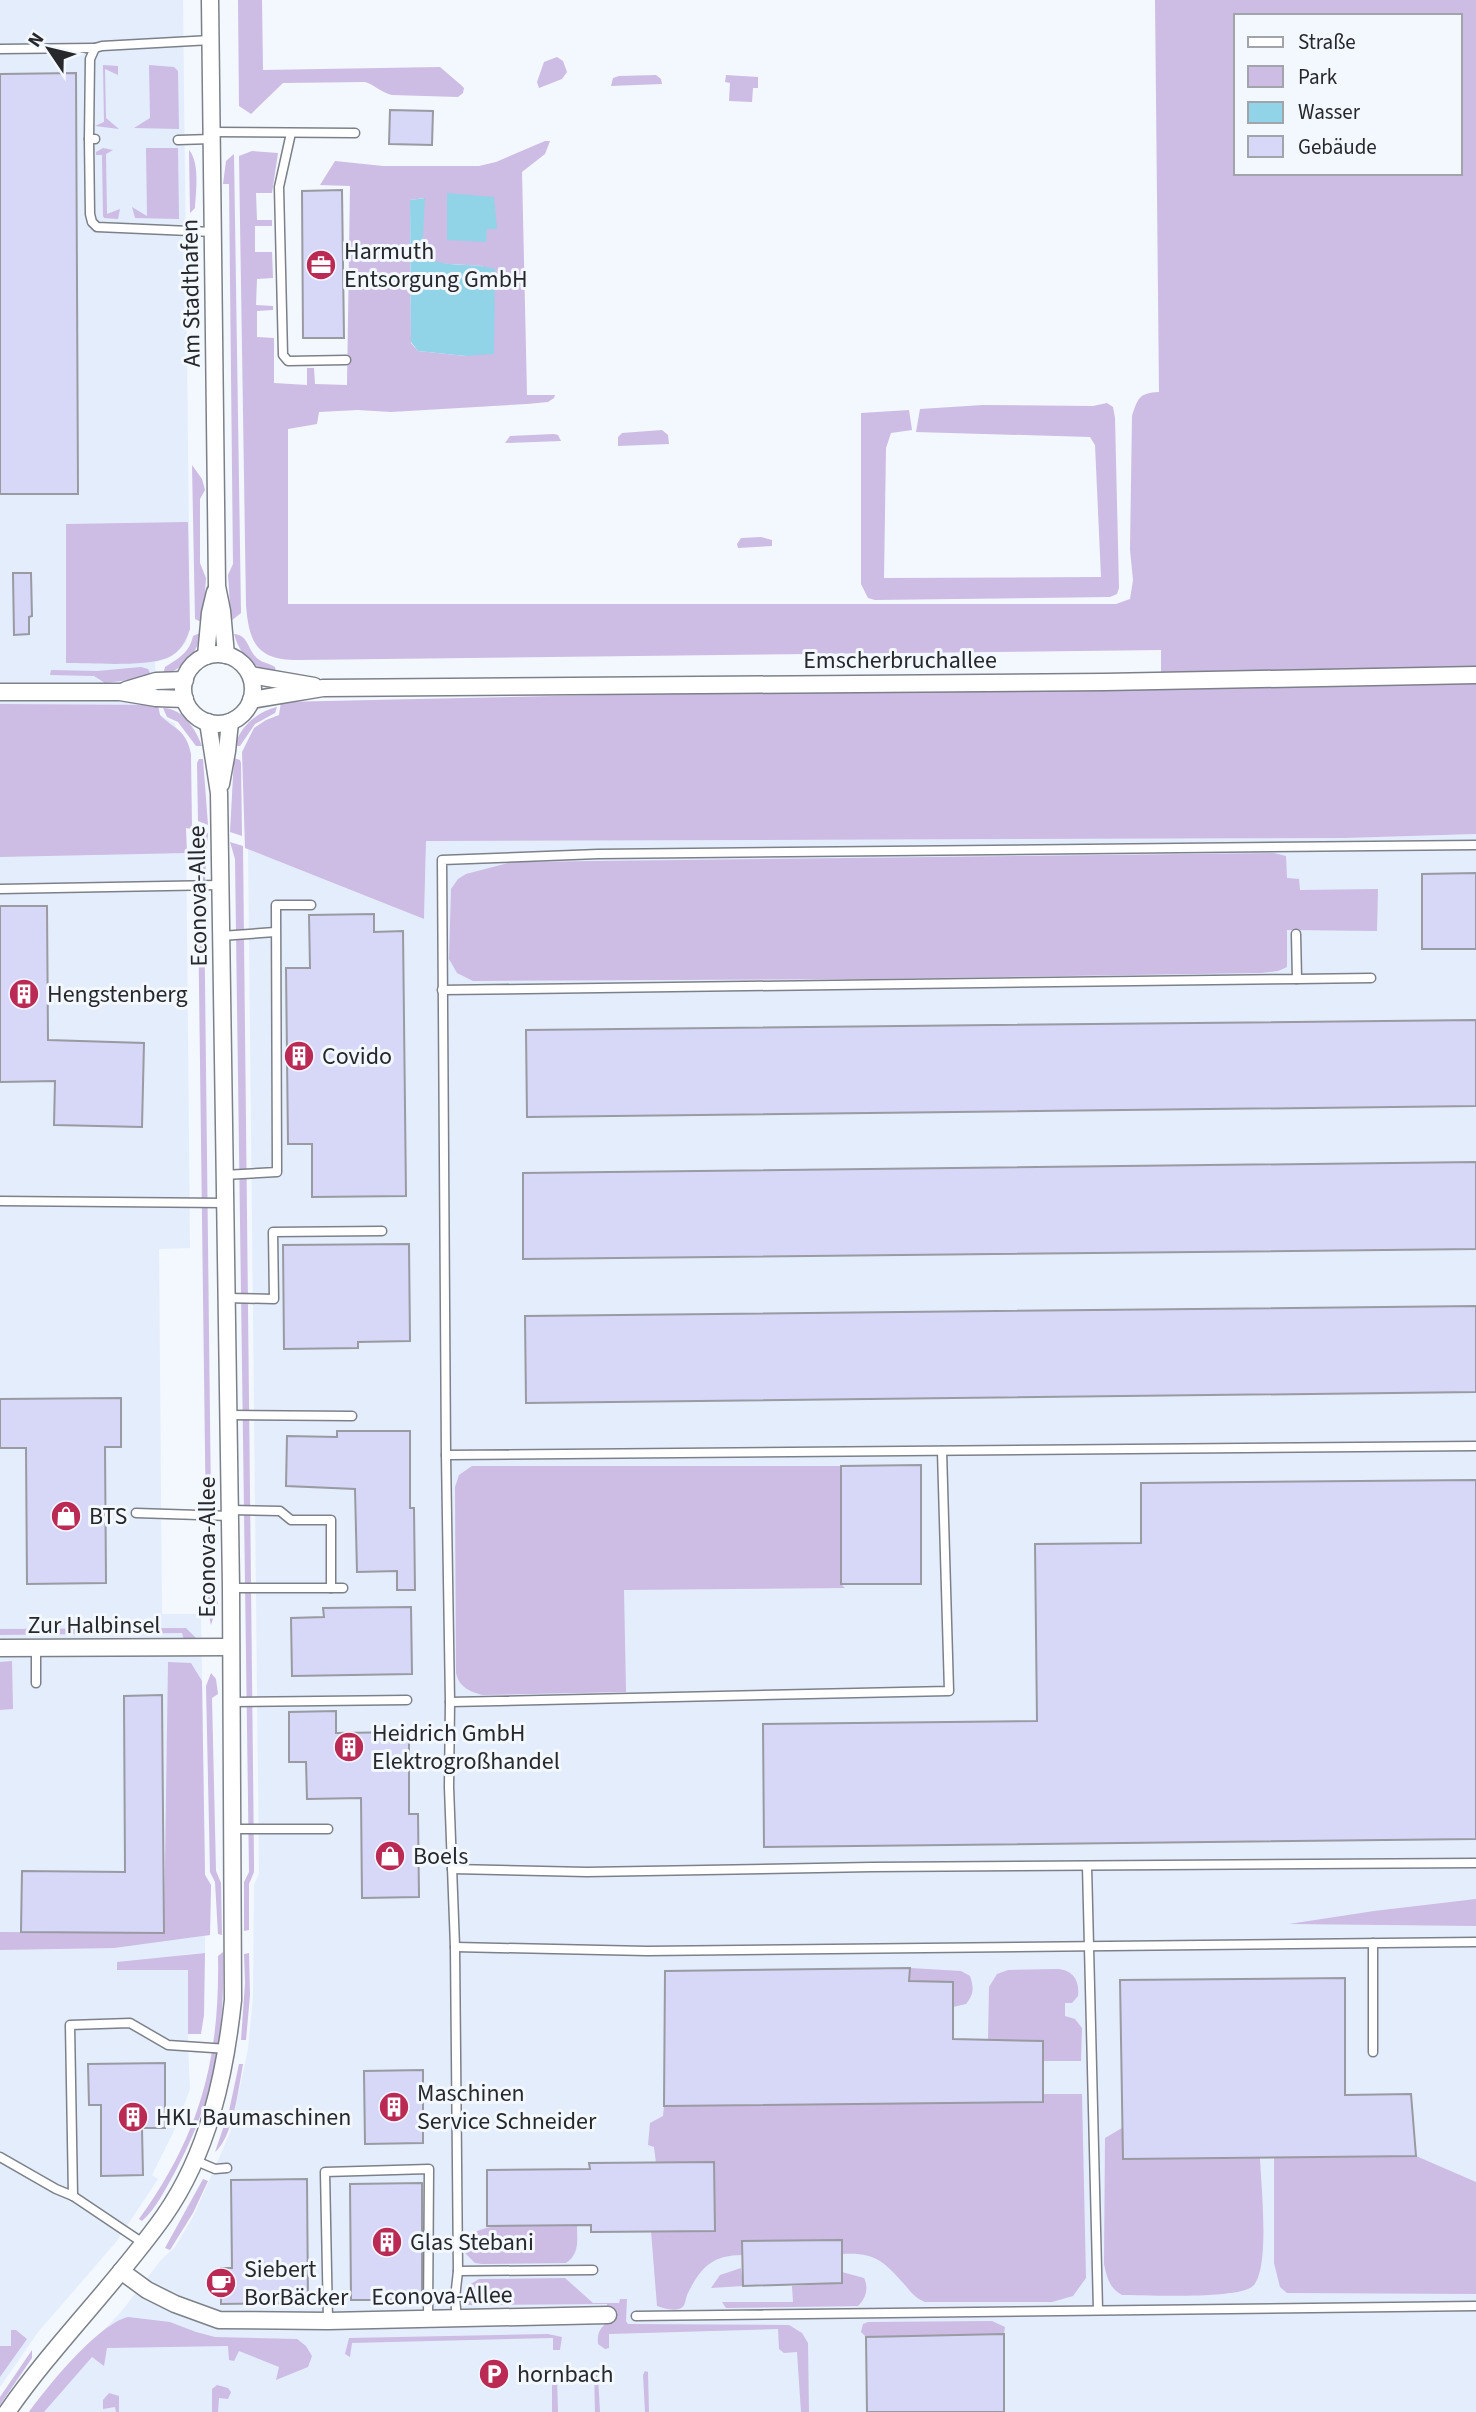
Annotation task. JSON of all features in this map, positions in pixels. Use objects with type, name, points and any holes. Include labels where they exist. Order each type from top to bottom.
[{"type":"street","name":"Am Stadthafen","points":[[211,0],[217,586],[226,655]]},
{"type":"street","name":"Am Stadthafen","points":[[206,656],[210,613],[217,586]]},
{"type":"street","points":[[226,655],[238,660],[251,675],[251,700],[239,717],[230,722],[208,722],[191,711],[185,699],[185,680],[197,662],[206,656],[226,655]]},
{"type":"street","name":"Emscherbruchallee","points":[[251,675],[323,688]]},
{"type":"street","name":"Emscherbruchallee","points":[[251,700],[323,688],[1105,682],[1476,675]]},
{"type":"street","points":[[120,692],[156,681],[185,680]]},
{"type":"street","points":[[0,692],[120,692],[156,698],[185,699]]},
{"type":"street","name":"Econova-Allee","points":[[7,2412],[56,2347],[121,2272],[165,2215],[194,2160],[216,2104],[228,2049],[233,2000],[230,1702],[232,1588],[219,793],[208,722]]},
{"type":"street","name":"Econova-Allee","points":[[219,793],[230,722]]},
{"type":"street","name":"Zur Halbinsel","points":[[0,1648],[230,1647]]},
{"type":"street","name":"Econova-Allee","points":[[121,2272],[147,2290],[219,2320],[328,2321],[608,2315]]},
{"type":"lane","points":[[0,49],[95,48],[211,40]]},
{"type":"lane","points":[[95,48],[90,59],[92,222],[97,227],[213,232]]},
{"type":"lane","points":[[291,133],[279,187],[283,355],[288,361],[346,360]]},
{"type":"lane","points":[[178,140],[212,136],[355,133]]},
{"type":"lane","points":[[457,2319],[455,1947],[449,1787],[442,860],[598,854],[1476,845]]},
{"type":"lane","points":[[0,889],[220,884]]},
{"type":"lane","points":[[224,1175],[277,1172],[275,905],[310,905]]},
{"type":"lane","points":[[221,936],[275,932]]},
{"type":"lane","points":[[1296,934],[1297,979]]},
{"type":"lane","points":[[442,990],[1371,978]]},
{"type":"lane","points":[[0,1200],[225,1203]]},
{"type":"lane","points":[[226,1298],[274,1299],[273,1232],[382,1231]]},
{"type":"lane","points":[[228,1415],[352,1416]]},
{"type":"lane","points":[[446,1455],[1476,1446]]},
{"type":"lane","points":[[450,1702],[949,1691],[942,1451]]},
{"type":"lane","points":[[136,1513],[280,1511],[291,1520],[331,1520],[331,1588]]},
{"type":"lane","points":[[232,1588],[343,1588]]},
{"type":"lane","points":[[36,1683],[37,1647]]},
{"type":"lane","points":[[230,1702],[407,1700]]},
{"type":"lane","points":[[231,1829],[328,1829]]},
{"type":"lane","points":[[452,1869],[587,1872],[1476,1863]]},
{"type":"lane","points":[[1087,1866],[1098,2310]]},
{"type":"lane","points":[[455,1947],[661,1951],[1476,1942]]},
{"type":"lane","points":[[1373,1943],[1373,2052]]},
{"type":"lane","points":[[73,2196],[70,2025],[130,2023],[168,2045],[228,2049]]},
{"type":"lane","points":[[0,2157],[73,2196],[143,2243]]},
{"type":"lane","points":[[194,2160],[215,2169],[227,2168]]},
{"type":"lane","points":[[328,2321],[325,2172],[429,2169],[429,2319]]},
{"type":"lane","points":[[458,2271],[593,2270]]},
{"type":"lane","points":[[636,2316],[1476,2306]]},
{"type":"shaded area","points":[[0,0],[183,0],[190,629],[186,642],[178,651],[169,658],[155,662],[156,698],[160,715],[175,724],[192,829],[186,828],[190,1248],[159,1249],[162,1614],[201,1614],[205,1875],[211,1885],[210,1935],[205,1936],[205,1953],[188,1954],[117,1970],[189,1970],[190,2089],[176,2127],[152,2175],[158,2179],[116,2242],[38,2332],[0,2387]]},
{"type":"shaded area","points":[[1476,834],[1476,2412],[29,2412],[121,2312],[161,2260],[175,2247],[194,2215],[230,2133],[248,2049],[253,1997],[254,1885],[259,1874],[248,849],[424,919],[426,841],[1342,838]]},
{"type":"green space","points":[[238,0],[262,0],[263,70],[440,67],[464,88],[463,93],[458,97],[392,95],[365,82],[283,83],[251,114],[239,106]]},
{"type":"green space","points":[[1155,0],[1476,0],[1476,834],[1345,838],[426,841],[424,919],[245,848],[242,752],[254,728],[279,715],[281,702],[1161,683],[1161,650],[298,660],[273,657],[264,653],[253,639],[246,605],[239,156],[252,151],[278,153],[272,193],[256,193],[257,220],[272,220],[272,226],[255,226],[255,252],[272,252],[273,278],[257,279],[256,305],[273,306],[273,310],[257,311],[257,337],[274,338],[274,383],[307,385],[307,368],[314,368],[315,384],[347,385],[350,186],[320,185],[335,161],[383,166],[479,166],[550,141],[545,154],[522,172],[527,395],[555,395],[554,398],[548,402],[527,404],[391,412],[319,412],[317,424],[288,429],[288,604],[1116,604],[1130,599],[1133,580],[1130,550],[1132,416],[1140,398],[1159,392]],"holes":[[[424,198],[422,254],[434,263],[483,266],[466,356],[418,351],[411,343],[410,200]]]},
{"type":"green space","points":[[557,57],[563,61],[567,72],[562,79],[539,88],[537,82],[544,62]]},
{"type":"green space","points":[[103,65],[118,66],[118,75],[105,69],[106,118],[119,129],[95,126],[104,122]]},
{"type":"green space","points":[[149,65],[174,67],[178,71],[179,129],[134,128],[150,118]]},
{"type":"green space","points":[[656,75],[662,84],[611,86],[613,78],[619,76]]},
{"type":"green space","points":[[726,75],[758,77],[758,88],[753,88],[752,102],[729,101],[730,83],[725,82]]},
{"type":"green space","points":[[103,148],[113,150],[106,154],[107,214],[120,209],[118,219],[103,216],[102,155],[96,155],[96,152]]},
{"type":"green space","points":[[146,148],[178,148],[179,219],[135,218],[132,207],[147,216]]},
{"type":"green space","points":[[189,150],[195,162],[196,178],[195,208],[190,213]]},
{"type":"green space","points":[[234,154],[241,613],[231,621],[228,575],[233,564],[229,184],[223,184],[226,161]]},
{"type":"green space","points":[[1107,403],[1113,407],[1115,418],[1117,594],[1110,597],[868,598],[861,584],[861,413],[909,410],[912,430],[891,433],[886,448],[884,578],[1101,577],[1095,445],[1090,437],[916,432],[920,409],[983,405],[1093,406]]},
{"type":"green space","points":[[662,430],[668,435],[669,444],[618,446],[618,437],[622,433]]},
{"type":"green space","points":[[558,435],[561,441],[505,443],[510,436]]},
{"type":"green space","points":[[192,465],[202,479],[205,490],[200,499],[200,563],[206,578],[203,623],[195,619]]},
{"type":"green space","points":[[188,522],[190,629],[179,650],[167,658],[146,663],[66,663],[66,524]]},
{"type":"green space","points":[[761,537],[772,540],[772,546],[738,548],[737,544],[741,538]]},
{"type":"green space","points":[[200,633],[197,646],[188,660],[176,670],[163,674],[165,667],[183,654],[193,636]]},
{"type":"green space","points":[[234,634],[243,637],[254,655],[275,667],[276,673],[249,660],[240,649]]},
{"type":"green space","points":[[141,667],[148,669],[152,677],[105,683],[94,676],[50,675],[51,670],[97,671]]},
{"type":"green space","points":[[0,704],[158,705],[160,715],[186,739],[191,754],[192,829],[186,828],[187,853],[0,857]]},
{"type":"green space","points":[[277,707],[275,713],[255,724],[240,746],[235,746],[250,721]]},
{"type":"green space","points":[[163,708],[183,716],[202,746],[196,746],[178,722],[167,717]]},
{"type":"green space","points":[[234,758],[241,763],[242,836],[230,832]]},
{"type":"green space","points":[[199,759],[203,759],[208,825],[198,821]]},
{"type":"green space","points":[[197,829],[208,833],[204,894],[212,1595],[218,1602],[211,1625],[207,1607]]},
{"type":"green space","points":[[230,842],[243,846],[254,1861],[254,1872],[249,1884],[249,1930],[244,1931],[244,1882],[249,1872],[235,859]]},
{"type":"green space","points":[[1274,853],[1286,856],[1287,878],[1299,879],[1300,890],[1378,889],[1377,931],[1287,930],[1287,967],[1261,973],[473,981],[457,973],[449,959],[451,889],[458,879],[466,874],[512,862]]},
{"type":"green space","points":[[472,1466],[841,1466],[841,1584],[845,1588],[624,1590],[626,1692],[478,1694],[462,1685],[456,1673],[455,1487],[459,1475]]},
{"type":"green space","points":[[186,1628],[196,1638],[184,1640],[182,1633],[0,1635],[0,1629]]},
{"type":"green space","points":[[12,1661],[13,1709],[0,1710],[0,1662]]},
{"type":"green space","points":[[168,1662],[191,1663],[202,1681],[205,1875],[211,1885],[210,1935],[114,1948],[0,1950],[0,1932],[164,1933]]},
{"type":"green space","points":[[211,1673],[216,1679],[218,1694],[212,1698],[216,1871],[221,1883],[222,1935],[218,1934],[215,1882],[210,1872],[206,1686]]},
{"type":"green space","points":[[1476,1899],[1476,1926],[1289,1924],[1374,1911]]},
{"type":"green space","points":[[223,1952],[222,2012],[215,2066],[208,2092],[200,2118],[175,2172],[156,2204],[142,2221],[139,2219],[177,2157],[202,2095],[215,2029],[218,1956]]},
{"type":"green space","points":[[205,1953],[201,2034],[188,2034],[188,1970],[117,1970],[117,1962]]},
{"type":"green space","points":[[249,1953],[250,1995],[246,2040],[241,2040],[244,1954]]},
{"type":"green space","points":[[910,1968],[961,1971],[970,1976],[973,1987],[971,1997],[966,2004],[953,2007],[953,1982],[909,1981]]},
{"type":"green space","points":[[1056,1969],[1071,1973],[1078,1985],[1078,1996],[1072,2003],[1065,2003],[1065,2016],[1075,2019],[1082,2028],[1081,2061],[1043,2061],[1043,2041],[988,2040],[989,1987],[997,1974],[1008,1970]]},
{"type":"green space","points":[[239,2064],[243,2064],[231,2124],[215,2152],[229,2111]]},
{"type":"green space","points":[[1044,2094],[1082,2094],[1086,2278],[1073,2296],[1052,2302],[925,2302],[918,2299],[878,2260],[862,2255],[842,2254],[842,2240],[742,2241],[742,2255],[723,2257],[702,2270],[681,2308],[676,2310],[657,2306],[651,2231],[715,2230],[714,2162],[656,2163],[654,2147],[648,2145],[650,2123],[663,2116],[664,2106],[1043,2102]]},
{"type":"green space","points":[[1122,2128],[1123,2159],[1260,2158],[1263,2243],[1259,2275],[1254,2285],[1231,2293],[1192,2296],[1122,2295],[1111,2286],[1104,2264],[1105,2138]]},
{"type":"green space","points":[[1416,2156],[1476,2182],[1476,2294],[1287,2293],[1280,2287],[1274,2263],[1274,2157]]},
{"type":"green space","points":[[203,2179],[208,2181],[193,2213],[170,2250],[165,2248]]},
{"type":"green space","points":[[515,2224],[577,2225],[576,2251],[566,2263],[482,2264],[475,2263],[465,2253],[463,2243],[482,2229]]},
{"type":"green space","points":[[741,2268],[743,2286],[711,2288],[720,2275]]},
{"type":"green space","points":[[842,2272],[864,2278],[866,2293],[858,2306],[726,2308],[722,2302],[793,2302],[792,2286],[841,2283]]},
{"type":"green space","points":[[565,2278],[593,2303],[619,2303],[620,2299],[627,2299],[628,2324],[789,2325],[802,2333],[808,2343],[809,2412],[801,2412],[797,2352],[784,2353],[779,2349],[778,2329],[609,2334],[609,2348],[605,2349],[598,2344],[598,2338],[599,2331],[609,2317],[607,2304],[468,2305],[464,2301],[466,2287],[479,2279]]},
{"type":"green space","points":[[128,2317],[170,2322],[215,2337],[297,2339],[306,2346],[312,2356],[308,2367],[276,2380],[279,2367],[239,2351],[234,2361],[229,2360],[228,2346],[107,2348],[104,2366],[92,2357],[44,2412],[29,2412],[89,2343],[116,2322]]},
{"type":"green space","points":[[992,2321],[1005,2327],[1004,2334],[866,2337],[861,2332],[863,2324],[868,2322]]},
{"type":"green space","points":[[11,2330],[16,2330],[27,2339],[0,2377],[0,2346],[11,2346]]},
{"type":"green space","points":[[548,2334],[562,2337],[560,2350],[553,2350],[553,2338],[352,2343],[350,2357],[345,2354],[349,2338]]},
{"type":"green space","points":[[32,2350],[32,2358],[0,2405],[0,2397]]},
{"type":"green space","points":[[645,2371],[648,2372],[649,2412],[645,2412]]},
{"type":"green space","points":[[594,2373],[598,2375],[600,2412],[595,2412]]},
{"type":"green space","points":[[552,2374],[557,2377],[558,2412],[552,2412]]},
{"type":"green space","points":[[217,2385],[228,2388],[231,2392],[228,2399],[219,2398],[218,2412],[212,2412],[212,2389]]},
{"type":"green space","points":[[109,2393],[119,2396],[119,2412],[116,2412],[115,2407],[103,2409],[103,2400]]},
{"type":"water","points":[[447,193],[494,197],[497,229],[487,229],[486,242],[447,240]]},
{"type":"water","points":[[425,198],[422,254],[448,264],[495,269],[494,354],[466,356],[418,351],[411,342],[410,200]]},
{"type":"building","points":[[76,73],[78,494],[0,494],[0,74]]},
{"type":"building","points":[[390,110],[433,111],[432,145],[389,144]]},
{"type":"building","name":"Harmuth Entsorgung GmbH","points":[[342,190],[344,338],[303,338],[302,191]]},
{"type":"building","points":[[13,573],[31,573],[32,616],[29,617],[29,634],[14,635]]},
{"type":"building","points":[[1476,873],[1476,949],[1422,949],[1422,874]]},
{"type":"building","points":[[0,906],[47,906],[48,1040],[144,1043],[142,1127],[54,1125],[55,1081],[0,1082]]},
{"type":"building","points":[[374,914],[374,932],[403,931],[406,1196],[312,1197],[312,1144],[288,1144],[286,968],[310,968],[309,915]]},
{"type":"building","points":[[1476,1020],[1476,1106],[527,1117],[526,1030]]},
{"type":"building","points":[[1476,1162],[1476,1249],[523,1259],[523,1173]]},
{"type":"building","points":[[409,1244],[410,1341],[358,1342],[358,1348],[284,1349],[283,1245]]},
{"type":"building","points":[[1476,1306],[1476,1392],[526,1403],[525,1316]]},
{"type":"building","name":"BTS","points":[[121,1398],[121,1447],[105,1447],[106,1583],[27,1584],[26,1448],[0,1448],[0,1399]]},
{"type":"building","points":[[337,1431],[410,1431],[410,1508],[414,1508],[415,1590],[397,1590],[397,1571],[357,1572],[355,1489],[286,1486],[287,1436],[337,1437]]},
{"type":"building","points":[[921,1465],[921,1584],[841,1584],[841,1466]]},
{"type":"building","points":[[1476,1480],[1476,1839],[764,1847],[763,1724],[1037,1721],[1035,1544],[1141,1543],[1141,1483]]},
{"type":"building","points":[[411,1607],[412,1674],[292,1676],[291,1618],[324,1617],[323,1608]]},
{"type":"building","points":[[162,1695],[164,1933],[21,1932],[22,1871],[125,1872],[124,1696]]},
{"type":"building","points":[[336,1711],[336,1733],[409,1732],[409,1814],[418,1814],[419,1897],[362,1898],[361,1798],[307,1799],[306,1762],[289,1762],[289,1712]]},
{"type":"building","points":[[910,1968],[909,1981],[953,1982],[953,2039],[1043,2041],[1043,2102],[664,2106],[665,1971]]},
{"type":"building","points":[[1345,1978],[1345,2095],[1411,2094],[1416,2156],[1123,2159],[1120,1980]]},
{"type":"building","name":"HKL Baumaschinen","points":[[165,2063],[165,2128],[142,2128],[143,2175],[101,2176],[101,2105],[89,2105],[88,2064]]},
{"type":"building","name":"Maschinen Service Schneider","points":[[423,2070],[423,2143],[365,2144],[364,2071]]},
{"type":"building","points":[[714,2162],[715,2231],[591,2232],[591,2225],[487,2226],[487,2170],[590,2169],[589,2163]]},
{"type":"building","name":"Siebert BorBäcker","points":[[307,2179],[308,2303],[221,2304],[221,2268],[232,2268],[231,2180]]},
{"type":"building","name":"Glas Stebani","points":[[422,2183],[422,2300],[351,2300],[350,2184]]},
{"type":"building","points":[[842,2240],[842,2283],[743,2286],[742,2241]]},
{"type":"building","points":[[1004,2334],[1004,2412],[867,2412],[866,2337]]},
{"type":"place","name":"Harmuth Entsorgung GmbH","points":[[321,265]]},
{"type":"place","name":"Hengstenberg","points":[[24,994]]},
{"type":"place","name":"Covido","points":[[299,1056]]},
{"type":"place","name":"BTS","points":[[66,1516]]},
{"type":"place","name":"Heidrich GmbH Elektrogroßhandel","points":[[349,1747]]},
{"type":"place","name":"Boels","points":[[390,1856]]},
{"type":"place","name":"Maschinen Service Schneider","points":[[394,2107]]},
{"type":"place","name":"HKL Baumaschinen","points":[[133,2117]]},
{"type":"place","name":"Glas Stebani","points":[[387,2242]]},
{"type":"place","name":"Siebert BorBäcker","points":[[221,2283]]},
{"type":"place","name":"hornbach","points":[[494,2374]]}]
